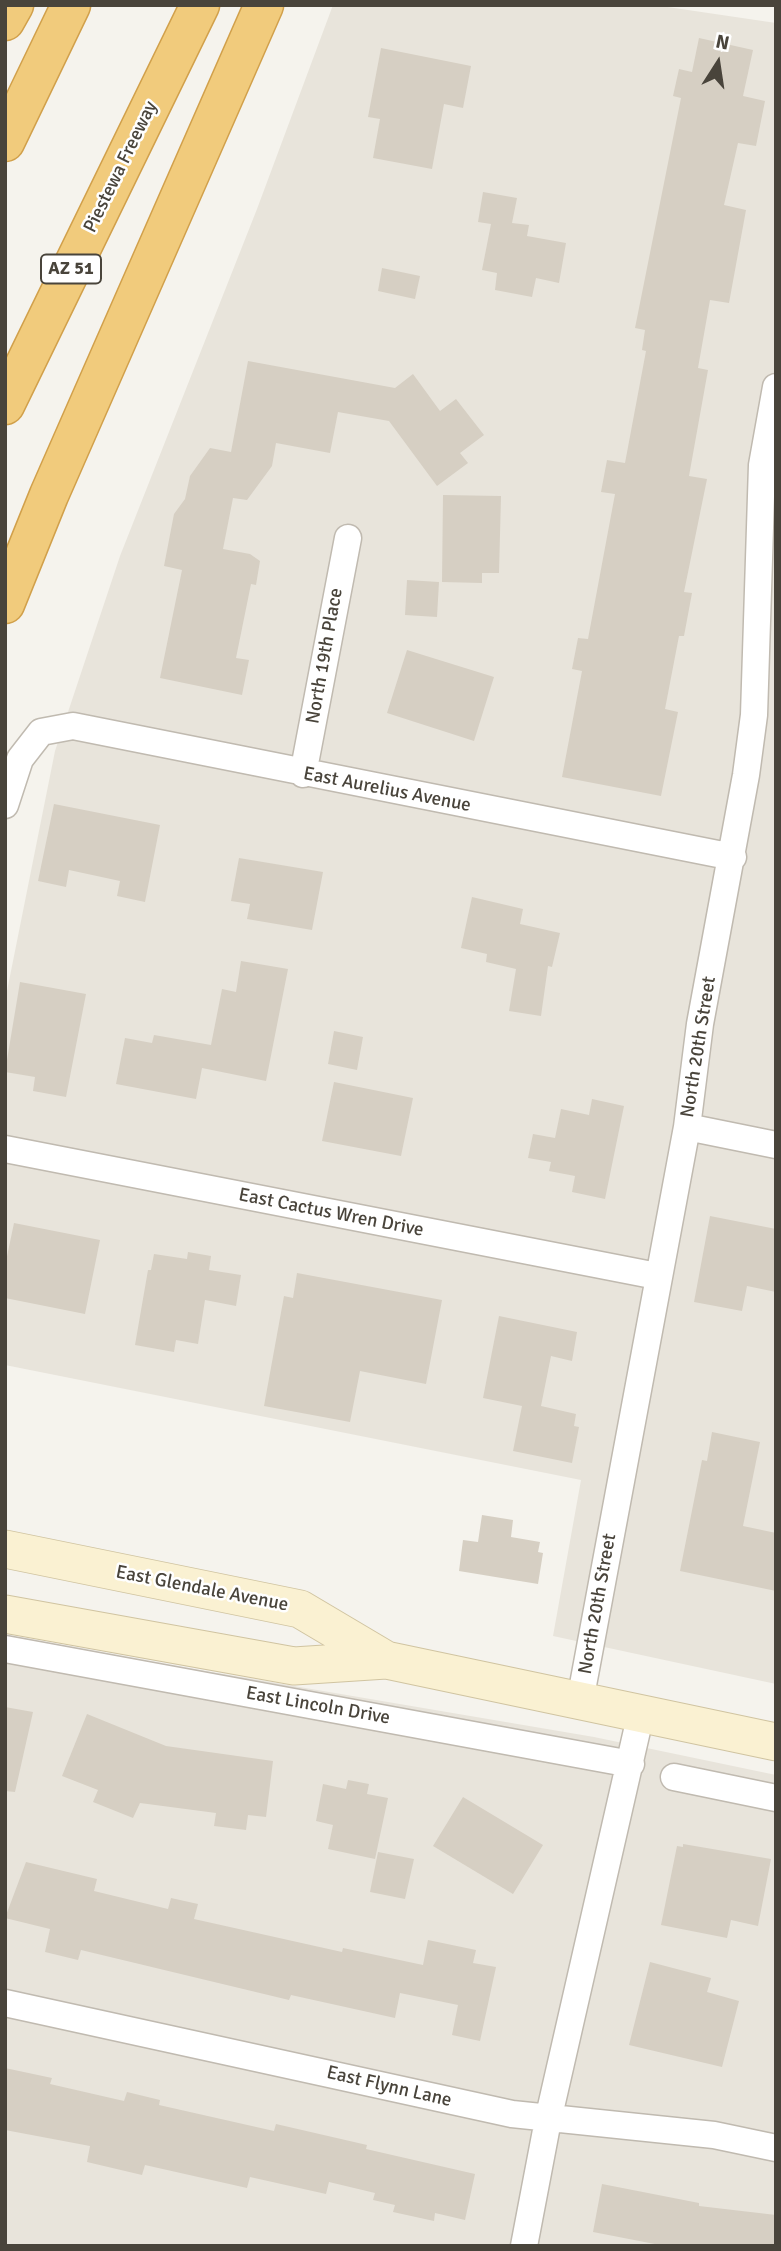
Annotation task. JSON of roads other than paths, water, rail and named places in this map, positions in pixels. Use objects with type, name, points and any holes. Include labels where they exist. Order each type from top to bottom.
[{"type":"highway","points":[[5,21],[15,5]]},
{"type":"highway","points":[[5,142],[71,5]]},
{"type":"highway","name":"Piestewa Freeway","points":[[5,405],[200,5]]},
{"type":"highway","points":[[5,604],[49,495],[264,5]]},
{"type":"main road","name":"East Glendale Avenue","points":[[5,1549],[300,1609],[386,1660]]},
{"type":"main road","name":"East Glendale Avenue","points":[[5,1614],[294,1666],[386,1660],[776,1742]]},
{"type":"street","name":"North 20th Street","points":[[580,1701],[657,1276],[687,1127],[700,1024],[733,857],[754,715],[766,661],[762,466],[776,387]]},
{"type":"street","name":"North 19th Place","points":[[303,774],[348,538]]},
{"type":"street","name":"East Aurelius Avenue","points":[[5,806],[20,759],[41,732],[73,726],[303,774],[733,857]]},
{"type":"street","points":[[687,1127],[776,1145]]},
{"type":"street","name":"East Cactus Wren Drive","points":[[5,1149],[657,1276]]},
{"type":"street","name":"East Lincoln Drive","points":[[5,1649],[631,1764]]},
{"type":"street","points":[[524,2246],[548,2120],[641,1713]]},
{"type":"street","points":[[674,1777],[776,1798]]},
{"type":"street","name":"East Flynn Lane","points":[[5,2003],[548,2120],[624,2124],[714,2135],[776,2148]]}]
